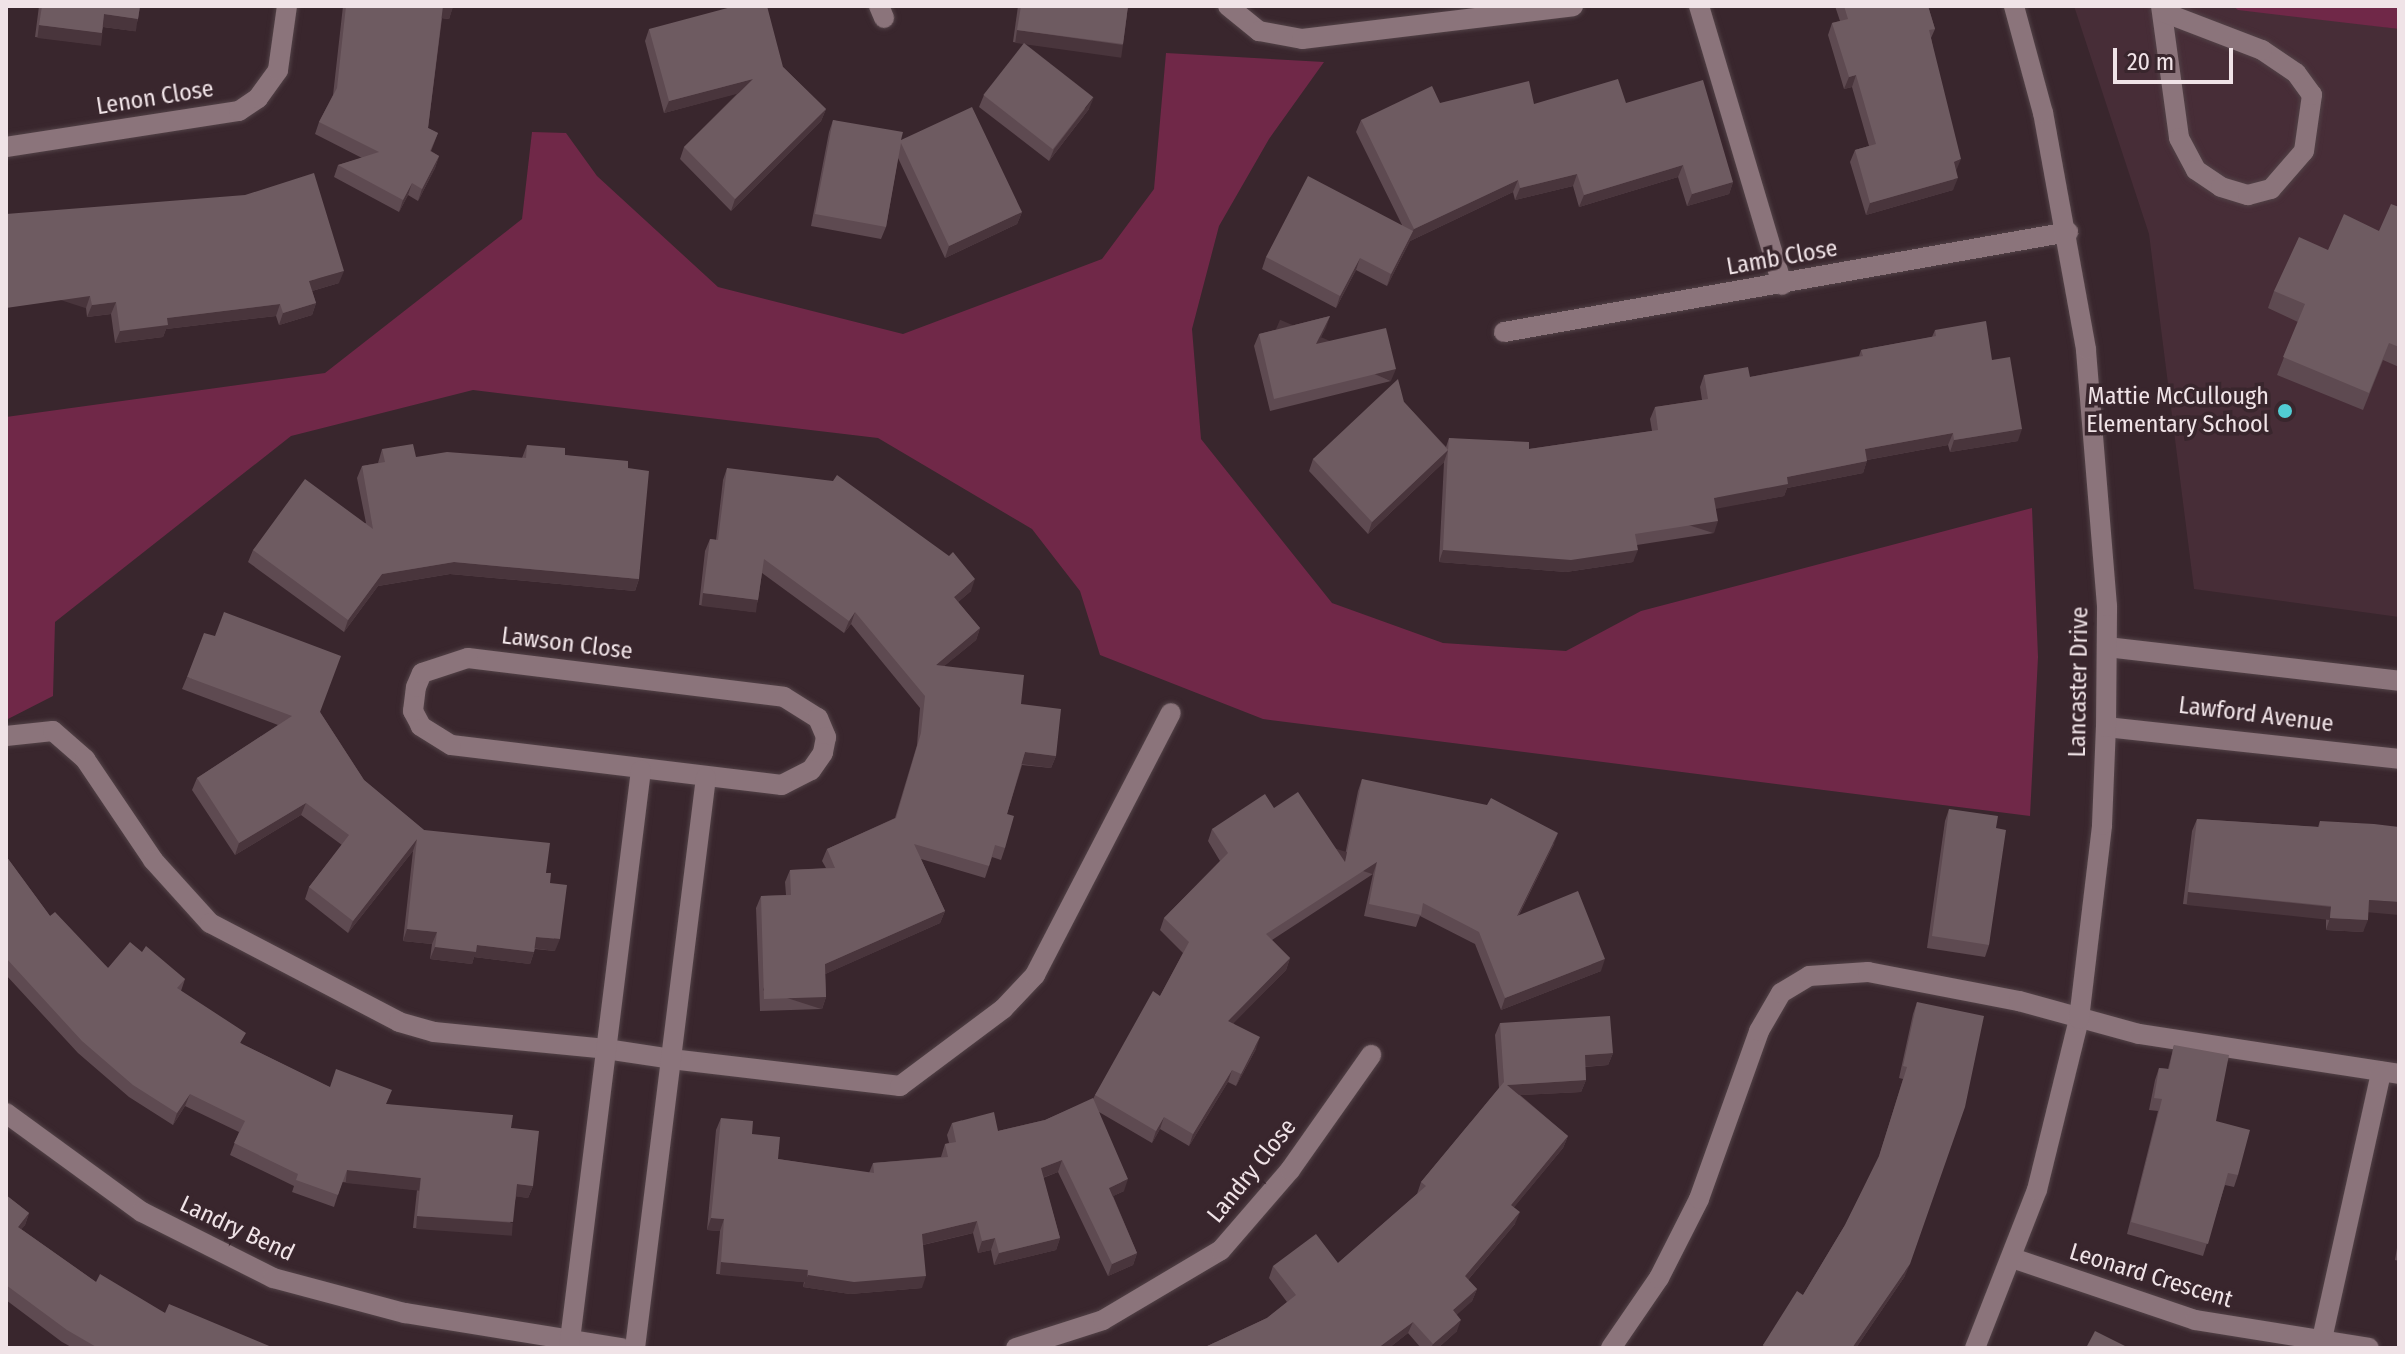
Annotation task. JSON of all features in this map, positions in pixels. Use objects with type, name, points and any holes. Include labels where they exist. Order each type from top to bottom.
[{"type":"street","name":"Lenon Close","points":[[6,147],[239,111],[258,98],[278,70],[287,6]]},
{"type":"street","points":[[1228,6],[1259,31],[1302,39],[1573,6]]},
{"type":"street","points":[[1699,6],[1782,285]]},
{"type":"street","name":"Lancaster Drive","points":[[1975,1348],[2015,1259],[2037,1190],[2079,1019],[2102,825],[2106,727],[2107,647],[2101,497],[2068,232],[2014,6]]},
{"type":"street","points":[[2162,9],[2262,50],[2296,73],[2312,95],[2304,151],[2271,189],[2248,195],[2221,187],[2196,170],[2179,138],[2162,9]]},
{"type":"street","name":"Lamb Close","points":[[1504,332],[2068,232]]},
{"type":"street","points":[[2107,647],[2399,681]]},
{"type":"street","name":"Lawson Close","points":[[468,658],[784,697],[818,718],[826,737],[823,753],[798,780],[782,785],[641,770],[451,745],[421,726],[413,711],[416,687],[422,673],[468,658]]},
{"type":"street","points":[[6,736],[53,731],[85,759],[153,860],[210,923],[399,1022],[434,1032],[606,1049],[900,1086],[1003,1009],[1035,975],[1171,713]]},
{"type":"street","name":"Lawford Avenue","points":[[2106,727],[2399,759]]},
{"type":"street","points":[[569,1345],[641,770]]},
{"type":"street","points":[[635,1348],[706,777]]},
{"type":"street","points":[[1611,1348],[1659,1278],[1699,1199],[1759,1031],[1781,993],[1809,976],[1868,972],[2019,1001],[2139,1034],[2390,1073],[2321,1346]]},
{"type":"street","name":"Landry Close","points":[[1016,1348],[1103,1320],[1221,1250],[1290,1170],[1371,1055]]},
{"type":"street","name":"Landry Bend","points":[[6,1113],[142,1212],[273,1278],[405,1313],[569,1345],[622,1348]]},
{"type":"street","name":"Leonard Crescent","points":[[2015,1259],[2195,1320],[2321,1346],[2369,1348]]},
{"type":"shaded area","name":"Mattie McCullough Elementary School","points":[[2074,6],[2233,6],[2399,29],[2399,617],[2194,589],[2149,234]]},
{"type":"shaded area","points":[[2233,6],[2399,6],[2399,29],[2238,10]]},
{"type":"shaded area","points":[[1166,53],[1324,62],[1269,139],[1219,226],[1192,329],[1201,439],[1332,603],[1443,643],[1566,651],[1641,611],[2032,508],[2038,657],[2030,816],[1263,719],[1100,655],[1080,591],[1032,529],[878,438],[473,390],[291,436],[55,622],[53,696],[6,720],[6,417],[325,373],[522,219],[532,132],[566,133],[597,176],[718,287],[903,334],[1102,259],[1154,189]]},
{"type":"building","points":[[42,6],[140,6],[138,19],[104,14],[102,33],[39,25]]},
{"type":"building","points":[[346,6],[443,6],[428,128],[438,133],[430,151],[439,156],[422,189],[412,183],[403,200],[338,165],[379,152],[319,122],[337,88]]},
{"type":"building","points":[[735,6],[767,6],[783,67],[826,109],[735,199],[684,147],[753,79],[669,101],[649,29]]},
{"type":"building","points":[[1021,6],[1128,6],[1123,44],[1017,30]]},
{"type":"building","points":[[1844,6],[1928,6],[1935,29],[1929,30],[1961,159],[1954,162],[1958,178],[1870,203],[1855,150],[1876,144],[1856,75],[1849,77],[1832,23],[1848,19]]},
{"type":"building","points":[[1024,43],[1093,97],[1053,149],[983,95]]},
{"type":"building","points":[[1618,79],[1626,103],[1703,80],[1733,182],[1692,194],[1683,165],[1584,195],[1577,174],[1520,188],[1518,180],[1414,229],[1361,120],[1432,86],[1440,103],[1529,81],[1534,104]]},
{"type":"building","points":[[972,107],[1022,212],[949,246],[901,143],[886,227],[815,214],[833,120],[903,132],[901,140]]},
{"type":"building","points":[[314,173],[344,271],[309,281],[316,303],[283,313],[280,304],[167,318],[168,325],[120,331],[116,302],[92,305],[90,296],[6,308],[6,214],[245,195]]},
{"type":"building","points":[[1308,176],[1413,231],[1391,274],[1360,258],[1340,296],[1266,257]]},
{"type":"building","points":[[2391,204],[2399,207],[2399,347],[2389,343],[2369,393],[2283,357],[2305,304],[2274,291],[2299,237],[2328,250],[2344,214],[2379,231]]},
{"type":"building","points":[[1330,316],[1316,344],[1386,328],[1396,369],[1274,399],[1259,334]]},
{"type":"building","points":[[1986,321],[1992,360],[2010,357],[2022,429],[1954,440],[1953,433],[1865,449],[1867,461],[1787,477],[1788,484],[1714,498],[1718,521],[1635,534],[1638,550],[1571,560],[1443,550],[1449,438],[1529,442],[1529,449],[1658,430],[1655,407],[1708,399],[1704,375],[1748,367],[1750,377],[1863,356],[1861,350],[1936,336],[1935,330]]},
{"type":"building","points":[[1398,379],[1404,402],[1448,450],[1372,522],[1313,459]]},
{"type":"building","points":[[413,444],[416,457],[447,452],[526,458],[527,445],[565,448],[565,455],[628,461],[628,468],[649,471],[639,579],[454,562],[382,574],[348,620],[253,550],[305,479],[373,529],[362,466],[385,462],[382,449]]},
{"type":"building","points":[[727,468],[833,481],[837,475],[949,556],[953,552],[975,579],[954,597],[980,628],[936,665],[1024,675],[1021,704],[1061,709],[1056,756],[1025,752],[1007,814],[1014,816],[1005,848],[995,845],[989,866],[914,844],[945,911],[825,964],[826,997],[764,999],[761,896],[791,895],[790,870],[835,868],[827,849],[896,818],[921,733],[925,696],[855,612],[849,621],[764,559],[758,600],[703,593],[710,539],[718,540]]},
{"type":"building","points":[[224,612],[341,656],[320,712],[364,780],[424,830],[550,843],[546,873],[551,873],[550,883],[567,885],[560,939],[536,937],[534,952],[477,945],[476,952],[435,947],[437,932],[407,929],[417,839],[353,921],[309,887],[349,835],[306,803],[239,843],[197,778],[292,716],[187,677],[204,633],[215,636]]},
{"type":"building","points":[[1362,779],[1487,805],[1491,798],[1558,833],[1517,916],[1578,891],[1605,959],[1505,998],[1479,932],[1423,903],[1421,915],[1369,904],[1377,862],[1266,934],[1290,958],[1228,1021],[1260,1037],[1241,1074],[1232,1070],[1193,1134],[1164,1117],[1156,1131],[1095,1095],[1153,991],[1160,996],[1189,942],[1164,918],[1228,853],[1212,829],[1265,794],[1274,808],[1298,792],[1345,862]]},
{"type":"building","points":[[1949,809],[1998,816],[1996,828],[2006,830],[1989,945],[1932,936]]},
{"type":"building","points":[[2197,819],[2319,827],[2320,821],[2399,827],[2399,902],[2369,900],[2368,920],[2330,918],[2331,906],[2188,892]]},
{"type":"building","points":[[6,856],[50,916],[55,912],[108,968],[130,942],[142,952],[146,946],[185,979],[177,988],[246,1033],[240,1043],[330,1087],[336,1069],[392,1090],[386,1104],[513,1115],[511,1128],[539,1131],[533,1186],[517,1184],[513,1222],[417,1216],[421,1178],[347,1170],[338,1195],[296,1180],[298,1174],[234,1143],[245,1121],[190,1094],[177,1113],[133,1085],[82,1041],[6,958]]},
{"type":"building","points":[[1917,1002],[1984,1016],[1965,1107],[1910,1264],[1852,1348],[1768,1348],[1763,1345],[1797,1291],[1803,1295],[1845,1225],[1879,1156],[1907,1067],[1903,1066]]},
{"type":"building","points":[[1610,1016],[1613,1053],[1585,1055],[1586,1080],[1507,1085],[1568,1136],[1511,1205],[1520,1212],[1465,1276],[1477,1289],[1453,1310],[1461,1320],[1433,1344],[1413,1322],[1378,1348],[1203,1348],[1267,1318],[1296,1295],[1273,1266],[1316,1234],[1338,1263],[1426,1186],[1421,1182],[1504,1082],[1500,1023]]},
{"type":"building","points":[[2174,1045],[2229,1055],[2216,1121],[2250,1130],[2238,1175],[2228,1173],[2208,1244],[2131,1222],[2162,1099],[2154,1098],[2159,1068],[2169,1069]]},
{"type":"building","points":[[1093,1098],[1128,1179],[1109,1188],[1137,1253],[1112,1264],[1062,1160],[1041,1168],[1060,1238],[999,1253],[995,1238],[982,1241],[977,1221],[922,1234],[926,1276],[854,1282],[808,1275],[808,1270],[721,1262],[724,1219],[711,1218],[721,1118],[753,1121],[752,1134],[780,1137],[778,1159],[874,1173],[873,1163],[948,1157],[945,1144],[956,1142],[952,1123],[994,1112],[998,1131],[1045,1120]]},
{"type":"building","points":[[6,1195],[29,1213],[18,1227],[96,1282],[100,1274],[165,1313],[169,1304],[274,1348],[98,1348],[67,1330],[6,1285]]},
{"type":"building","points":[[2095,1331],[2129,1348],[2086,1348]]},
{"type":"place","name":"Mattie McCullough Elementary School","points":[[2285,411]]}]
